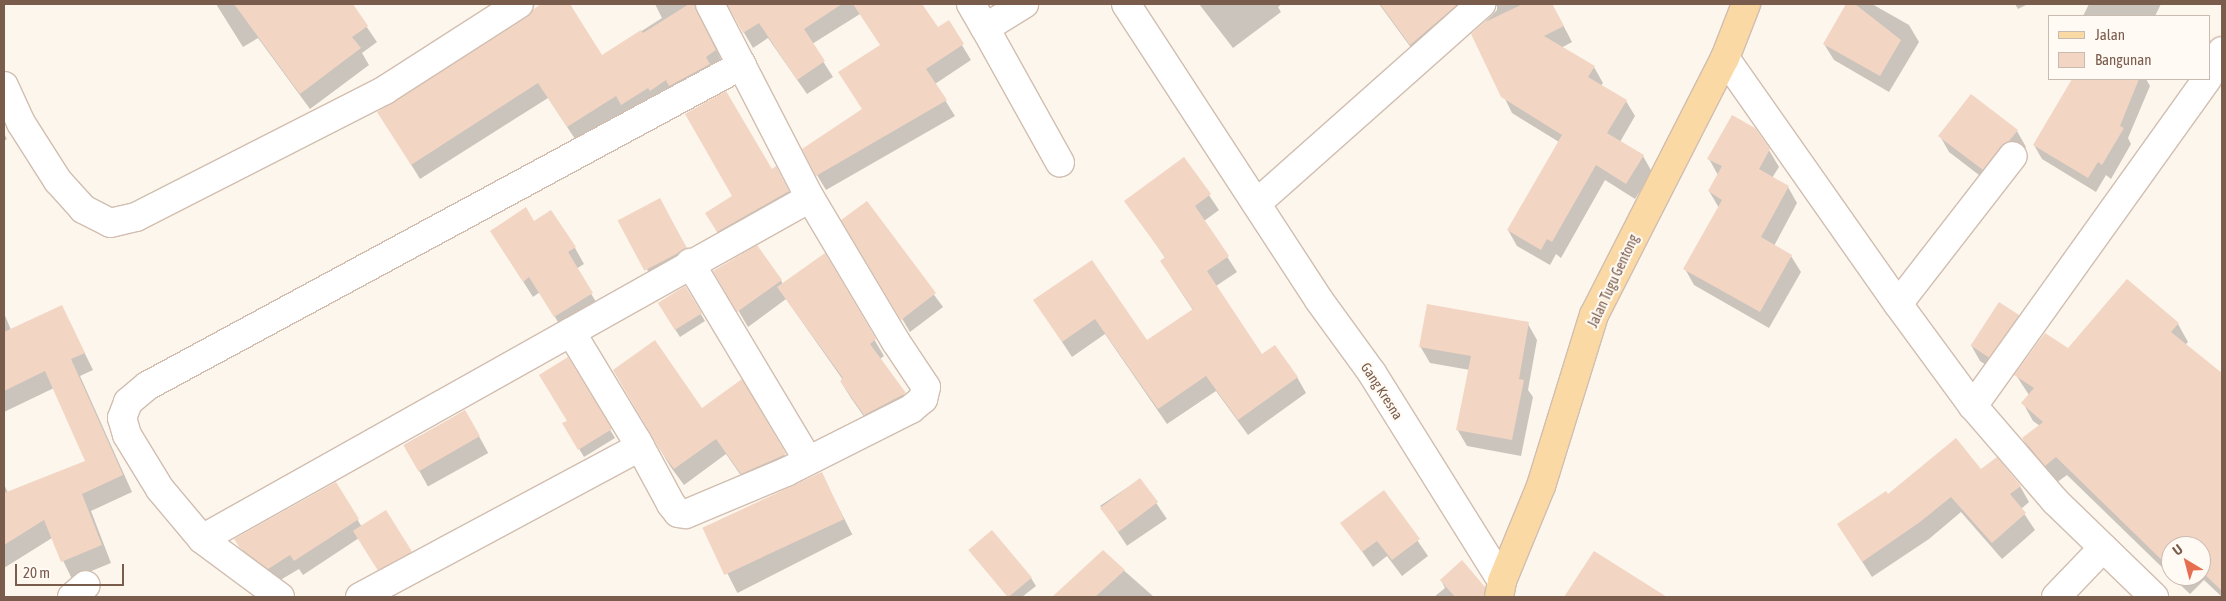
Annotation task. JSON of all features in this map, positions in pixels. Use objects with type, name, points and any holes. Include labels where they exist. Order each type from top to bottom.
[{"type":"main road","name":"Jalan Tugu Gentong","points":[[1501,589],[1541,486],[1594,315],[1725,58],[1746,4]]},
{"type":"street","points":[[4,86],[12,128],[83,209],[110,223],[136,217],[385,90],[519,4]]},
{"type":"street","points":[[571,332],[678,513],[686,514],[786,472],[911,409],[923,399],[926,387],[896,342],[810,198],[710,4]]},
{"type":"street","points":[[971,4],[1060,163]]},
{"type":"street","points":[[985,28],[1024,4]]},
{"type":"street","name":"Gang Kresna","points":[[1126,4],[1320,300],[1372,373],[1501,589]]},
{"type":"street","points":[[1257,203],[1481,4]]},
{"type":"street","points":[[2211,72],[2222,51]]},
{"type":"street","points":[[1725,58],[1898,304],[1973,406],[2055,501],[2154,597]]},
{"type":"street","points":[[280,597],[202,539],[160,490],[127,435],[122,418],[128,402],[147,386],[742,65]]},
{"type":"street","points":[[1973,406],[2206,80]]},
{"type":"street","points":[[1898,304],[2014,156]]},
{"type":"street","points":[[202,539],[690,263],[810,198]]},
{"type":"street","points":[[690,263],[808,460]]},
{"type":"street","points":[[360,597],[640,447]]},
{"type":"street","points":[[2056,597],[2103,548]]},
{"type":"building","points":[[234,4],[353,4],[368,26],[352,37],[361,48],[300,94]]},
{"type":"building","points":[[541,4],[570,4],[602,55],[641,30],[643,33],[689,4],[694,4],[716,50],[706,57],[710,64],[669,86],[666,80],[650,91],[648,88],[621,105],[616,96],[567,127],[538,83],[411,165],[377,112],[527,17]]},
{"type":"building","points":[[727,4],[842,4],[804,29],[825,61],[797,80],[759,23],[743,33]]},
{"type":"building","points":[[853,4],[922,4],[938,27],[949,20],[964,44],[926,69],[947,100],[816,176],[802,149],[862,109],[838,72],[880,45]]},
{"type":"building","points":[[1380,4],[1458,4],[1410,45]]},
{"type":"building","points":[[1523,4],[1552,4],[1564,26],[1544,36],[1595,66],[1588,77],[1627,100],[1607,133],[1644,155],[1626,184],[1596,165],[1552,242],[1547,239],[1541,250],[1507,230],[1562,135],[1501,97],[1471,34],[1483,23]]},
{"type":"building","points":[[1846,4],[1855,4],[1901,40],[1880,76],[1823,44]]},
{"type":"building","points":[[2071,80],[2139,80],[2120,126],[2124,128],[2102,165],[2098,162],[2088,178],[2033,145]]},
{"type":"building","points":[[726,91],[772,169],[776,166],[789,191],[717,232],[705,213],[732,196],[685,114]]},
{"type":"building","points":[[1971,94],[2018,130],[2009,141],[2001,146],[1983,170],[1938,136]]},
{"type":"building","points":[[1732,115],[1755,128],[1770,149],[1759,169],[1789,186],[1761,237],[1792,255],[1760,312],[1683,269],[1722,200],[1708,191],[1722,166],[1707,159]]},
{"type":"building","points":[[1184,157],[1211,194],[1195,206],[1229,256],[1207,271],[1262,354],[1275,345],[1298,377],[1238,420],[1206,376],[1158,409],[1095,319],[1062,342],[1033,300],[1092,260],[1147,340],[1193,309],[1160,261],[1165,257],[1124,201]]},
{"type":"building","points":[[660,198],[687,248],[644,271],[618,221]]},
{"type":"building","points":[[867,201],[936,293],[901,320],[841,220]]},
{"type":"building","points":[[526,207],[534,221],[551,210],[576,247],[568,252],[593,293],[554,317],[529,277],[523,282],[490,231]]},
{"type":"building","points":[[757,245],[782,280],[737,312],[713,271]]},
{"type":"building","points":[[825,253],[876,339],[870,344],[906,393],[864,415],[840,381],[843,378],[777,287]]},
{"type":"building","points":[[2127,279],[2179,323],[2171,332],[2222,373],[2222,591],[2211,581],[2211,536],[2161,536],[2161,559],[2056,457],[2045,466],[2022,438],[2043,422],[2021,403],[2034,388],[2014,375],[2045,333],[2068,348]]},
{"type":"building","points":[[685,286],[702,313],[675,330],[658,303]]},
{"type":"building","points":[[1999,302],[2019,315],[1991,359],[1971,346]]},
{"type":"building","points":[[1427,304],[1529,322],[1519,379],[1524,380],[1512,440],[1456,430],[1471,356],[1419,347]]},
{"type":"building","points":[[62,305],[85,353],[71,359],[123,475],[82,494],[102,545],[61,562],[44,520],[4,545],[4,493],[85,461],[45,371],[4,391],[4,332]]},
{"type":"building","points":[[655,340],[702,408],[742,379],[786,454],[741,474],[716,439],[674,469],[660,450],[613,370]]},
{"type":"building","points":[[568,357],[612,429],[578,450],[562,423],[567,421],[539,375]]},
{"type":"building","points":[[465,410],[480,436],[419,471],[404,445]]},
{"type":"building","points":[[1956,438],[1981,469],[1997,457],[2021,486],[2010,494],[2026,513],[1992,543],[1951,497],[1920,522],[1862,562],[1837,524],[1886,491],[1888,494]]},
{"type":"building","points":[[822,472],[844,519],[724,575],[702,528]]},
{"type":"building","points":[[1140,478],[1158,502],[1118,532],[1100,508]]},
{"type":"building","points":[[336,482],[359,519],[294,561],[290,555],[268,569],[240,548],[234,539]]},
{"type":"building","points":[[1384,490],[1420,539],[1392,560],[1377,541],[1362,552],[1340,523]]},
{"type":"building","points":[[386,510],[412,552],[379,572],[353,531]]},
{"type":"building","points":[[992,530],[1032,577],[1008,597],[968,550]]},
{"type":"building","points":[[1103,550],[1125,570],[1095,597],[1052,597]]},
{"type":"building","points":[[1594,551],[1667,597],[1564,597]]},
{"type":"building","points":[[1462,560],[1485,587],[1484,597],[1455,597],[1440,580]]}]
